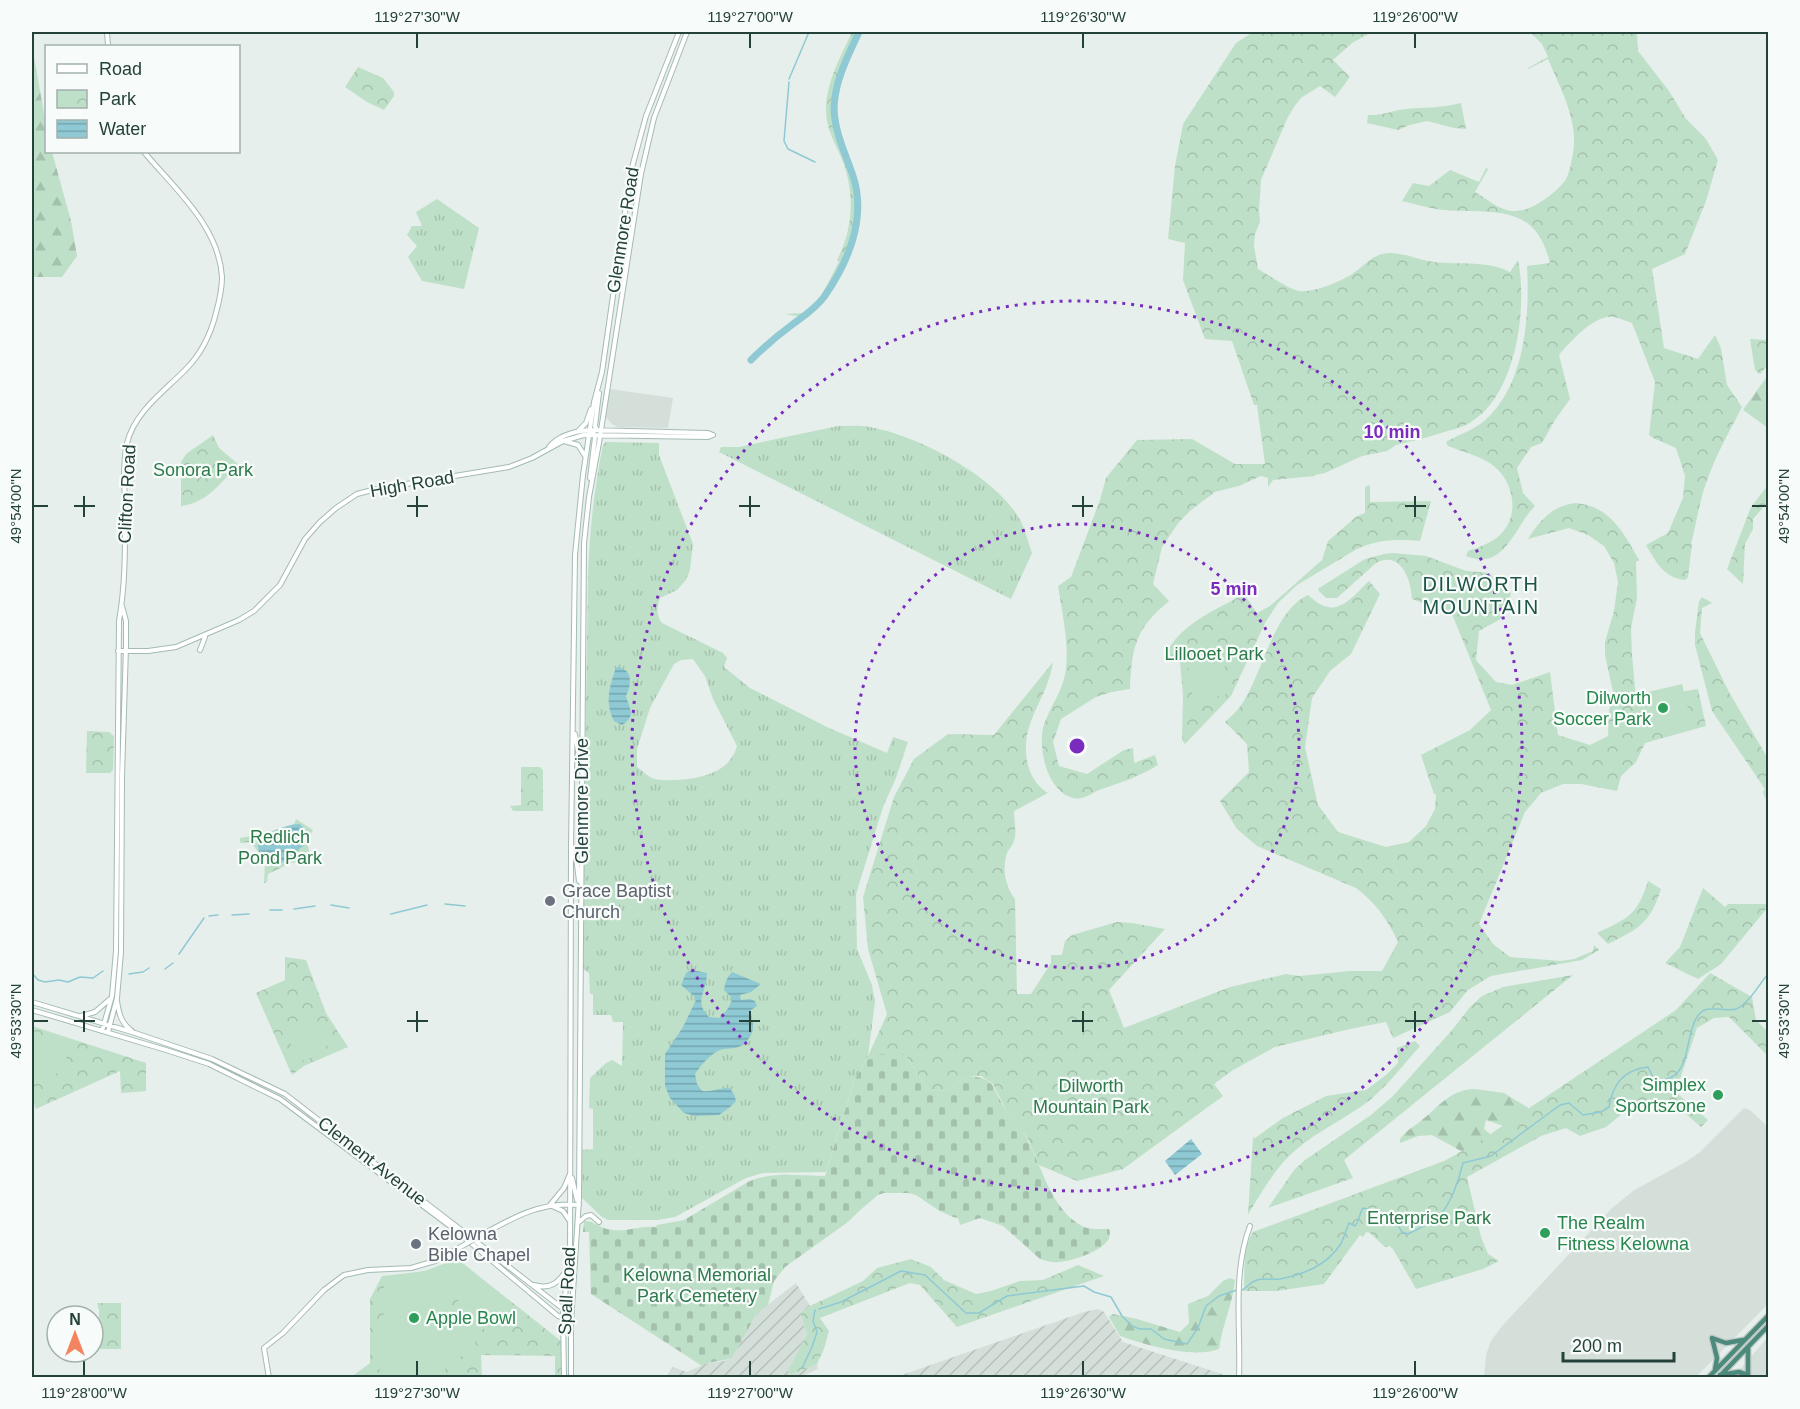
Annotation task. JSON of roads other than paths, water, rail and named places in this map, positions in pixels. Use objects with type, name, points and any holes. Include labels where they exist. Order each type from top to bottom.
[{"type":"highway","points":[[1708,1377],[1768,1316]]},
{"type":"highway","points":[[1719,1376],[1768,1326]]},
{"type":"highway","points":[[1715,1370],[1717,1358],[1712,1338],[1726,1343],[1746,1339]]},
{"type":"highway","points":[[1719,1376],[1739,1372],[1748,1375],[1748,1347]]},
{"type":"main road","name":"Glenmore Road","points":[[595,432],[594,402],[602,372],[631,171],[661,75],[679,32]]},
{"type":"main road","name":"Glenmore Road","points":[[595,432],[603,414],[641,174],[654,117],[687,32]]},
{"type":"main road","name":"Clifton Road","points":[[115,997],[118,651],[125,556],[124,487],[127,442],[146,408],[189,367],[201,349],[213,328],[222,281],[218,256],[209,231],[145,153]]},
{"type":"main road","points":[[621,237],[624,280]]},
{"type":"main road","points":[[589,497],[602,372]]},
{"type":"main road","points":[[578,431],[586,423],[594,402]]},
{"type":"main road","points":[[603,414],[608,425],[616,432]]},
{"type":"main road","name":"High Road","points":[[549,448],[554,441],[578,431],[595,432]]},
{"type":"main road","points":[[595,432],[616,432],[708,433],[713,435],[708,437],[616,432],[599,443]]},
{"type":"main road","name":"High Road","points":[[118,651],[148,651],[176,647],[239,620],[261,604],[280,585],[312,531],[336,508],[357,494],[499,470],[520,464],[563,441],[595,432]]},
{"type":"main road","name":"Glenmore Drive","points":[[579,1205],[583,584],[589,497],[599,443],[595,432]]},
{"type":"main road","name":"Glenmore Drive","points":[[570,1204],[575,555],[586,458],[595,432]]},
{"type":"main road","points":[[563,441],[578,444],[586,458]]},
{"type":"main road","name":"Clifton Road","points":[[105,1032],[115,997],[121,952],[122,765],[126,651],[126,621],[122,604]]},
{"type":"main road","points":[[200,650],[207,635]]},
{"type":"main road","points":[[574,730],[583,781]]},
{"type":"main road","points":[[572,850],[576,857],[581,896]]},
{"type":"main road","points":[[78,1016],[100,1009],[115,997],[119,1016],[124,1024],[135,1033]]},
{"type":"main road","name":"Clement Avenue","points":[[32,1002],[212,1059],[285,1094],[571,1316]]},
{"type":"main road","name":"Clement Avenue","points":[[32,1010],[209,1064],[280,1099],[454,1230],[563,1318]]},
{"type":"main road","points":[[549,1205],[564,1188],[571,1172]]},
{"type":"main road","points":[[269,1377],[264,1348],[284,1333],[324,1290],[344,1275],[368,1270],[411,1268],[435,1261],[528,1212],[549,1205],[579,1205],[571,1172]]},
{"type":"main road","name":"Spall Road","points":[[564,1377],[563,1309],[570,1262],[570,1204]]},
{"type":"main road","points":[[549,1205],[563,1211],[570,1225]]},
{"type":"main road","name":"Spall Road","points":[[571,1377],[571,1316],[579,1205]]},
{"type":"main road","points":[[578,1222],[591,1215],[599,1222]]},
{"type":"main road","points":[[1239,1377],[1239,1291],[1242,1255],[1250,1226]]},
{"type":"main road","points":[[530,1284],[543,1287],[554,1285],[561,1279],[570,1262]]},
{"type":"main road","points":[[563,1318],[571,1316]]},
{"type":"water","points":[[616,667],[626,670],[630,677],[626,696],[631,715],[622,725],[614,721],[609,707],[610,687]]},
{"type":"water","name":"Redlich Pond Park","points":[[300,824],[303,827],[305,839],[303,846],[288,859],[274,865],[260,854],[259,841],[268,834]]},
{"type":"water","points":[[692,970],[707,973],[701,1001],[709,1017],[719,1018],[729,1007],[732,998],[724,990],[726,980],[732,972],[761,984],[751,992],[740,995],[741,1000],[750,999],[755,1001],[757,1006],[751,1010],[753,1029],[749,1039],[738,1047],[716,1052],[695,1074],[697,1084],[702,1091],[729,1088],[734,1094],[736,1101],[719,1115],[695,1116],[684,1113],[670,1098],[665,1086],[665,1054],[683,1027],[696,1000],[681,985],[686,973]]},
{"type":"water","points":[[1191,1139],[1202,1154],[1175,1175],[1165,1161]]},
{"type":"waterway","points":[[789,79],[809,32]]},
{"type":"waterway","points":[[751,360],[821,301],[841,270],[853,240],[858,208],[857,192],[839,135],[834,110],[839,79],[859,32]]},
{"type":"waterway","points":[[789,82],[784,141],[788,149],[815,162]]},
{"type":"waterway","points":[[445,904],[465,906]]},
{"type":"waterway","points":[[331,905],[349,908]]},
{"type":"waterway","points":[[391,914],[427,905]]},
{"type":"waterway","points":[[294,909],[315,906]]},
{"type":"waterway","points":[[270,910],[282,910]]},
{"type":"waterway","points":[[232,915],[249,914]]},
{"type":"waterway","points":[[209,916],[218,915]]},
{"type":"waterway","points":[[179,954],[204,918]]},
{"type":"waterway","points":[[165,969],[173,963]]},
{"type":"waterway","points":[[129,974],[143,972],[149,968]]},
{"type":"waterway","points":[[32,973],[38,980],[45,982],[59,980],[68,982],[80,977],[93,978],[103,971]]},
{"type":"waterway","points":[[1242,1290],[1257,1280],[1289,1277],[1321,1264],[1340,1245],[1349,1223],[1355,1226],[1363,1208],[1392,1215],[1402,1232],[1408,1234],[1430,1223],[1442,1213],[1450,1200],[1463,1163],[1491,1156],[1560,1105],[1569,1103],[1583,1115],[1601,1112],[1609,1107],[1617,1085],[1632,1071],[1648,1067],[1658,1082],[1672,1077],[1682,1066],[1697,1017],[1705,1010],[1731,1010],[1740,1007],[1768,974]]},
{"type":"waterway","points":[[819,1309],[841,1302],[901,1271],[925,1275],[966,1313],[979,1313],[1007,1296],[1084,1286],[1111,1297],[1122,1316],[1132,1326],[1151,1329],[1164,1339],[1187,1344],[1198,1328],[1206,1306],[1219,1296],[1237,1290]]},
{"type":"waterway","points":[[802,1368],[817,1332],[813,1321],[815,1310]]},
{"type":"place","name":"Dilworth Soccer Park","points":[[1663,708]]},
{"type":"place","name":"Grace Baptist Church","points":[[550,901]]},
{"type":"place","name":"Simplex Sportszone","points":[[1718,1095]]},
{"type":"place","name":"The Realm Fitness Kelowna","points":[[1545,1233]]},
{"type":"place","name":"Kelowna Bible Chapel","points":[[416,1244]]},
{"type":"place","name":"Apple Bowl","points":[[414,1318]]},
{"type":"district","name":"DILWORTH MOUNTAIN","points":[[1481,596]]},
{"type":"park label","name":"Sonora Park","points":[[203,470]]},
{"type":"park label","name":"Lillooet Park","points":[[1214,654]]},
{"type":"park label","name":"Dilworth Mountain Park","points":[[1091,1096]]},
{"type":"park label","name":"Enterprise Park","points":[[1429,1218]]},
{"type":"park label","name":"Kelowna Memorial Park Cemetery","points":[[697,1285]]}]
